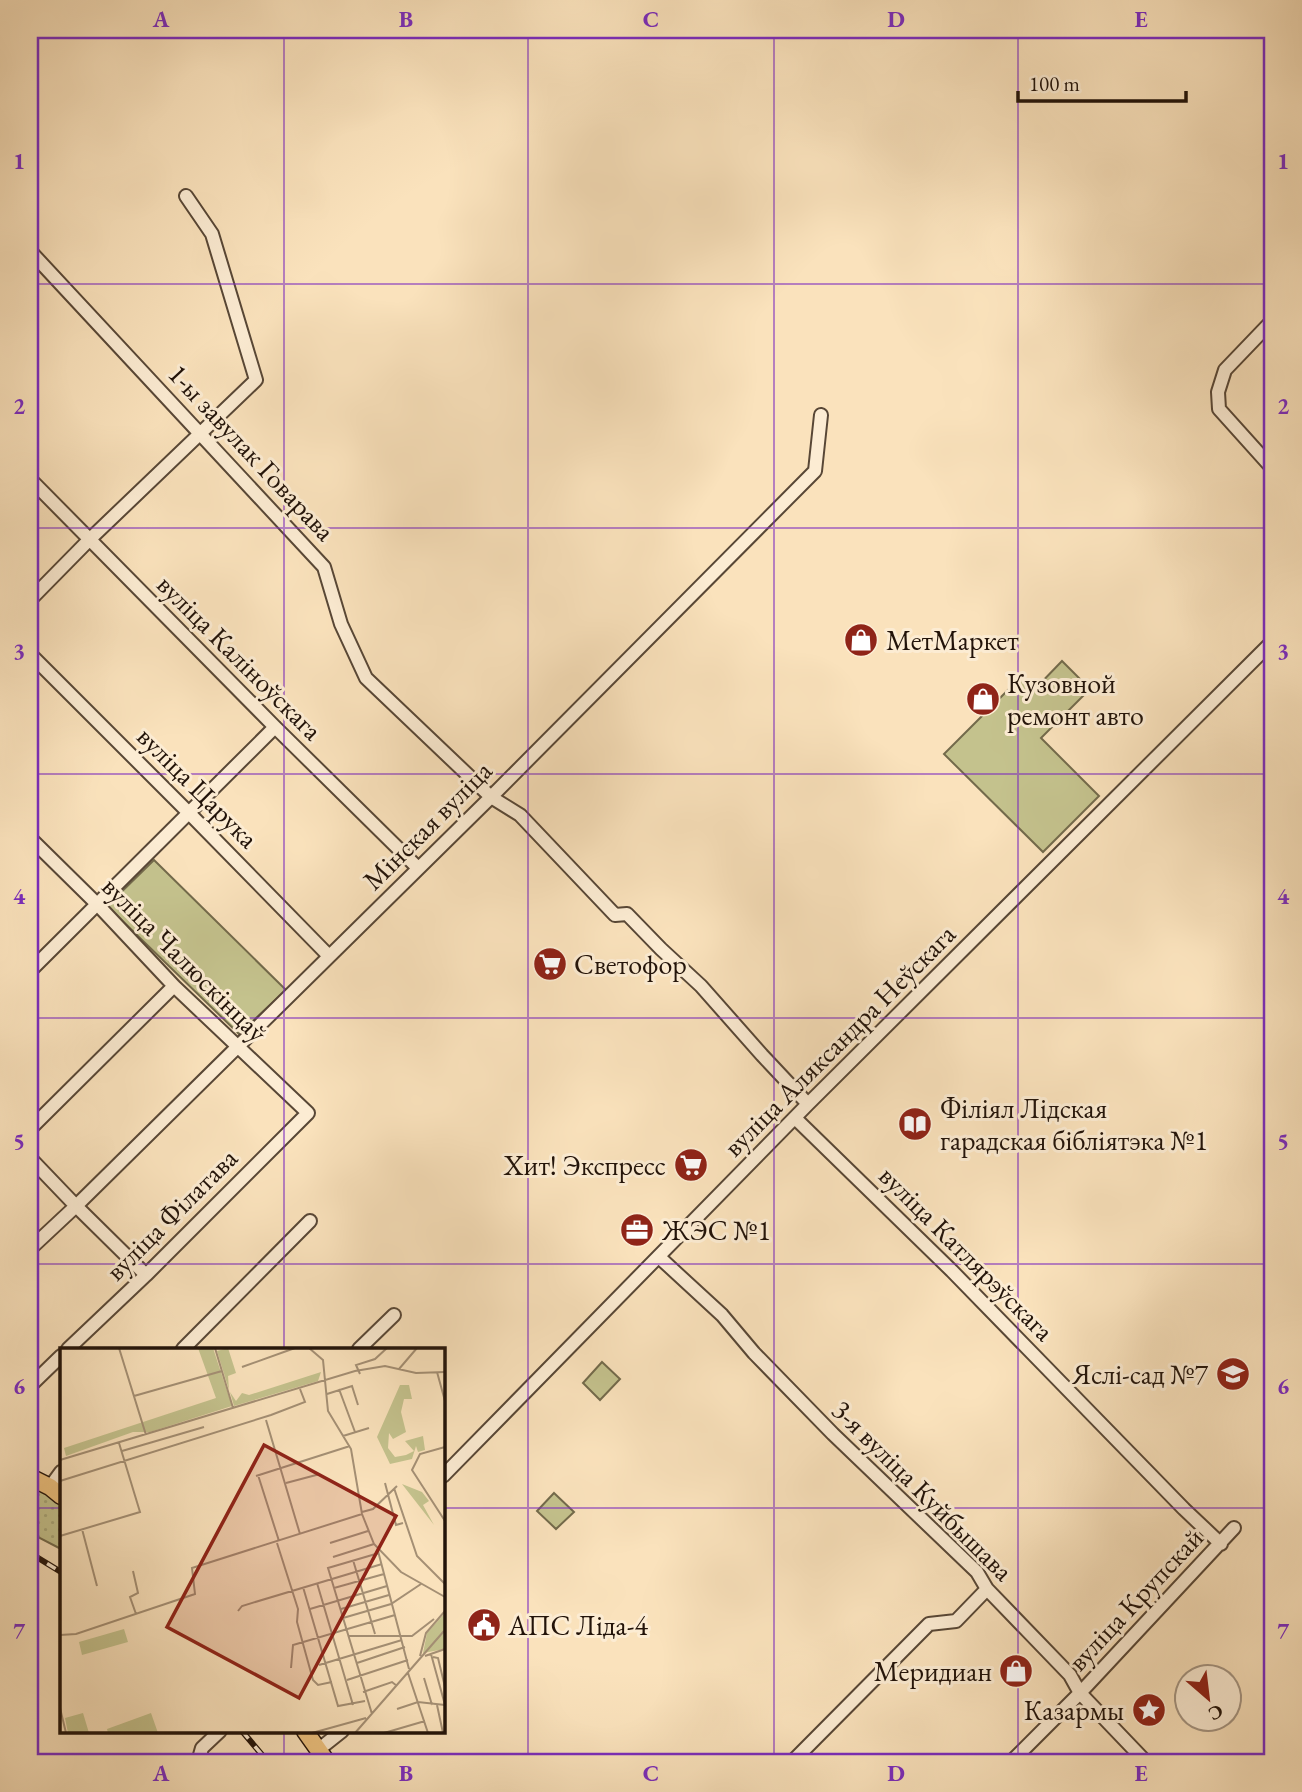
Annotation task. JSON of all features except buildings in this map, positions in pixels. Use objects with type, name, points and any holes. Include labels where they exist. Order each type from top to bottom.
[{"type":"main road","points":[[30,1477],[55,1492]]},
{"type":"main road","points":[[306,1732],[322,1756]]},
{"type":"street","points":[[30,600],[256,380],[212,234],[186,196]]},
{"type":"street","name":"1-ы завулак Говарава","points":[[30,251],[324,566],[341,624],[366,678],[491,797],[520,816],[615,915],[627,914],[701,986],[808,1104]]},
{"type":"street","points":[[1272,321],[1225,370],[1218,392],[1219,409],[1272,468]]},
{"type":"street","name":"Мінская вуліца","points":[[30,1249],[491,797],[815,471],[821,415]]},
{"type":"street","name":"вуліца Каліноўскага","points":[[30,479],[418,868]]},
{"type":"street","name":"вуліца Аляксандра Неўскага","points":[[444,1475],[808,1104],[1272,642]]},
{"type":"street","name":"вуліца Царука","points":[[30,654],[329,956]]},
{"type":"street","points":[[30,971],[275,727]]},
{"type":"street","name":"вуліца Чалюскінцаў","points":[[30,838],[174,986],[308,1113]]},
{"type":"street","points":[[30,857],[40,847]]},
{"type":"street","points":[[30,1129],[174,986]]},
{"type":"street","name":"вуліца Філатава","points":[[69,1348],[308,1113]]},
{"type":"street","name":"вуліца Катлярэўскага","points":[[795,1118],[952,1271],[1221,1544]]},
{"type":"street","points":[[30,1158],[146,1275]]},
{"type":"street","points":[[184,1348],[310,1221]]},
{"type":"street","name":"3-я вуліца Куйбышава","points":[[659,1257],[722,1315],[754,1353],[833,1434],[976,1572],[987,1589],[1070,1675],[1080,1693],[1146,1762]]},
{"type":"street","points":[[360,1348],[394,1315]]},
{"type":"street","points":[[30,1386],[60,1357]]},
{"type":"street","name":"вуліца Крупскай","points":[[1011,1762],[1080,1693],[1234,1528]]},
{"type":"street","points":[[792,1762],[929,1624],[956,1621],[987,1589]]},
{"type":"street","points":[[198,1762],[202,1748],[219,1732]]},
{"type":"street","points":[[322,1756],[341,1732]]},
{"type":"shaded area","points":[[1062,661],[1090,689],[1041,738],[1099,796],[1043,852],[944,754],[1022,676],[1035,689]]},
{"type":"shaded area","points":[[154,860],[286,990],[239,1034],[107,906]]},
{"type":"shaded area","points":[[602,1362],[620,1379],[600,1400],[583,1383]]},
{"type":"shaded area","points":[[30,1470],[60,1487],[60,1548],[30,1533]]},
{"type":"shaded area","points":[[554,1493],[574,1512],[556,1529],[537,1511]]},
{"type":"railway","points":[[30,1553],[60,1571]]},
{"type":"railway","points":[[243,1732],[268,1762]]},
{"type":"place","name":"МетМаркет","points":[[861,640]]},
{"type":"place","name":"Кузовной ремонт авто","points":[[983,699]]},
{"type":"place","name":"Светофор","points":[[550,964]]},
{"type":"place","name":"Філіял Лідская гарадская бібліятэка №1","points":[[915,1124]]},
{"type":"place","name":"Хит! Экспресс","points":[[691,1165]]},
{"type":"place","name":"ЖЭС №1","points":[[637,1230]]},
{"type":"place","name":"Яслі-сад №7","points":[[1233,1374]]},
{"type":"place","name":"АПС Ліда-4","points":[[484,1625]]},
{"type":"place","name":"Меридиан","points":[[1016,1671]]},
{"type":"place","name":"Казармы","points":[[1149,1710]]}]
